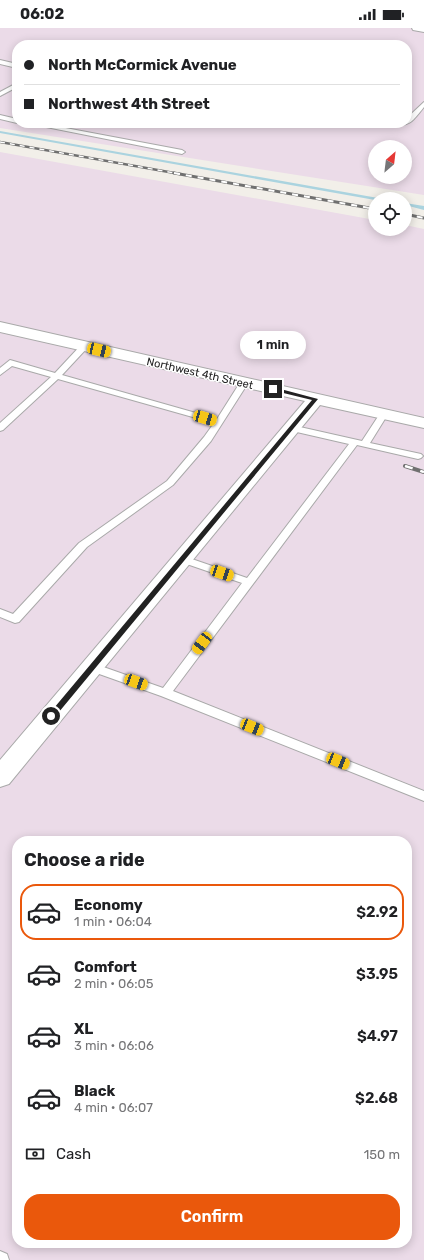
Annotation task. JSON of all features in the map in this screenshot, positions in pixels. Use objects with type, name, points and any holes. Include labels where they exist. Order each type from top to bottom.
[{"type":"street","points":[[417,28],[424,29]]},
{"type":"street","name":"Northwest 4th Street","points":[[0,327],[424,423]]},
{"type":"street","points":[[0,777],[316,399]]},
{"type":"lane","points":[[0,62],[12,65]]},
{"type":"lane","points":[[0,94],[12,88]]},
{"type":"lane","points":[[412,116],[424,104]]},
{"type":"lane","points":[[0,117],[12,120]]},
{"type":"lane","points":[[55,128],[182,152]]},
{"type":"lane","points":[[0,428],[57,375],[85,346]]},
{"type":"lane","points":[[0,372],[10,364],[57,375],[220,422]]},
{"type":"lane","points":[[0,613],[15,619],[83,545],[170,483],[208,439],[244,382]]},
{"type":"lane","points":[[166,693],[249,582],[384,414]]},
{"type":"lane","points":[[291,428],[418,456]]},
{"type":"lane","points":[[182,559],[249,582]]},
{"type":"lane","points":[[92,667],[166,693],[424,796]]},
{"type":"shaded area","points":[[0,28],[424,28],[424,195],[0,128]]},
{"type":"shaded area","points":[[0,152],[368,219],[368,236],[412,236],[412,226],[424,229],[424,1260],[0,1260]]},
{"type":"waterway","points":[[0,132],[368,197]]},
{"type":"waterway","points":[[412,205],[424,208]]},
{"type":"railway","points":[[0,142],[180,174]]},
{"type":"railway","points":[[174,173],[368,208]]},
{"type":"railway","points":[[412,215],[424,218]]},
{"type":"railway","points":[[405,466],[424,472]]},
{"type":"route","points":[[51,716],[316,399],[273,389]]}]
